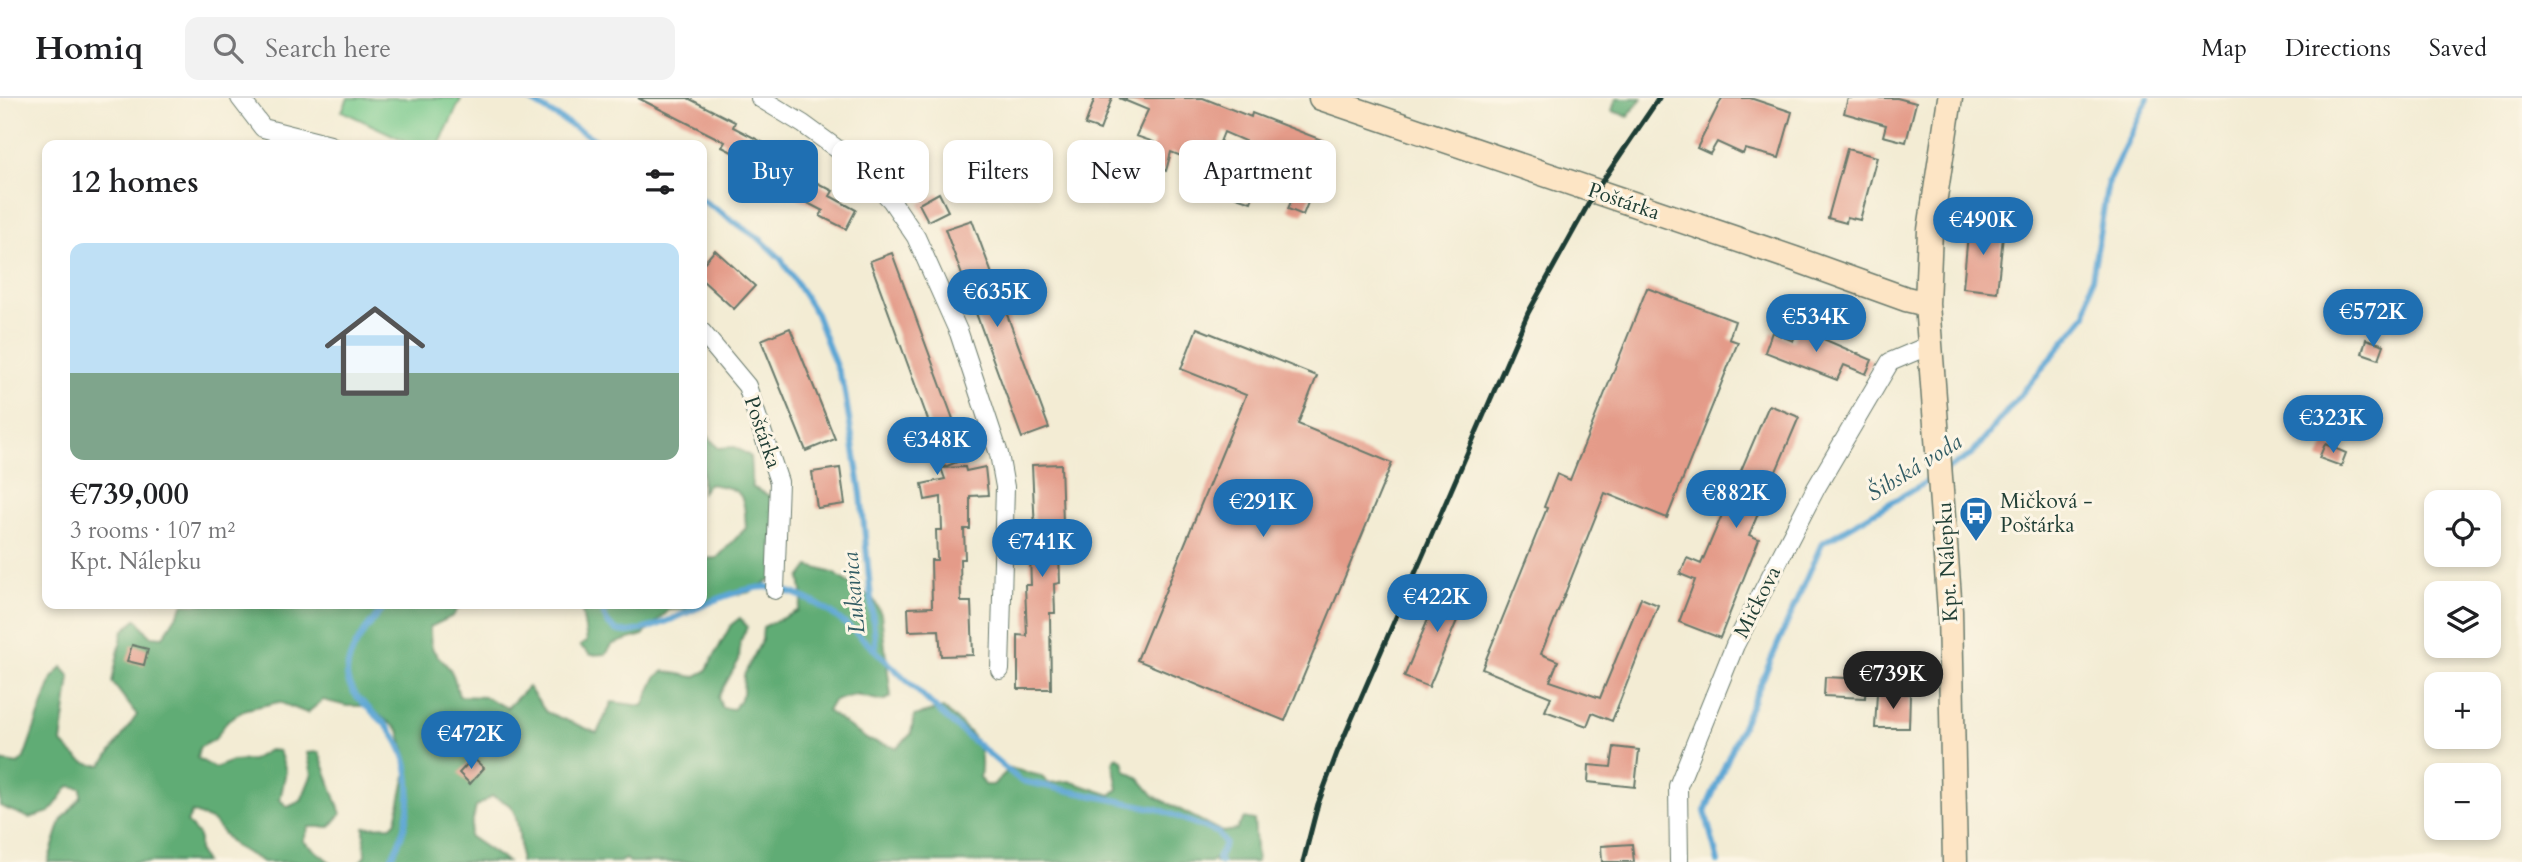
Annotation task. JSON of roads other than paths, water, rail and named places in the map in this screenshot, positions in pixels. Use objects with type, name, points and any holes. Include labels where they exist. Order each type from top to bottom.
[{"type":"main road","name":"Poštárka","points":[[1321,98],[1927,304]]},
{"type":"main road","points":[[1927,304],[1930,230],[1950,98]]},
{"type":"main road","name":"Kpt. Nálepku","points":[[1927,304],[1950,611],[1955,862]]},
{"type":"street","points":[[240,98],[263,128],[310,140]]},
{"type":"street","points":[[760,98],[840,151],[863,170],[891,200],[916,237],[949,307],[999,454],[1005,487],[1000,670]]},
{"type":"street","name":"Poštárka","points":[[707,338],[747,386],[779,482],[775,590]]},
{"type":"street","name":"Mičkova","points":[[1679,862],[1678,786],[1735,645],[1816,488],[1890,362],[1930,345]]},
{"type":"waterway","name":"Lukavica","points":[[526,98],[596,140]]},
{"type":"waterway","name":"Šibská voda","points":[[1946,470],[1971,455],[2086,315],[2108,182],[2148,98]]},
{"type":"waterway","name":"Lukavica","points":[[707,203],[761,240],[781,259],[816,314],[844,387],[861,494],[876,651],[946,718],[1021,781],[1158,809],[1218,833],[1225,843],[1218,859],[1220,862]]},
{"type":"waterway","name":"Šibská voda","points":[[1718,862],[1705,811],[1822,543],[1933,478]]},
{"type":"waterway","points":[[707,604],[749,589],[771,587],[796,594],[822,607],[876,651]]},
{"type":"waterway","points":[[382,609],[351,654],[347,673],[355,694],[396,738],[408,773],[408,810],[404,828],[389,862]]},
{"type":"waterway","points":[[603,609],[612,628],[622,632],[645,629],[695,609]]},
{"type":"railway","points":[[1303,862],[1318,804],[1337,753],[1528,313],[1595,192],[1659,98]]},
{"type":"place","name":"Mičková - Poštárka","points":[[1976,543]]}]
